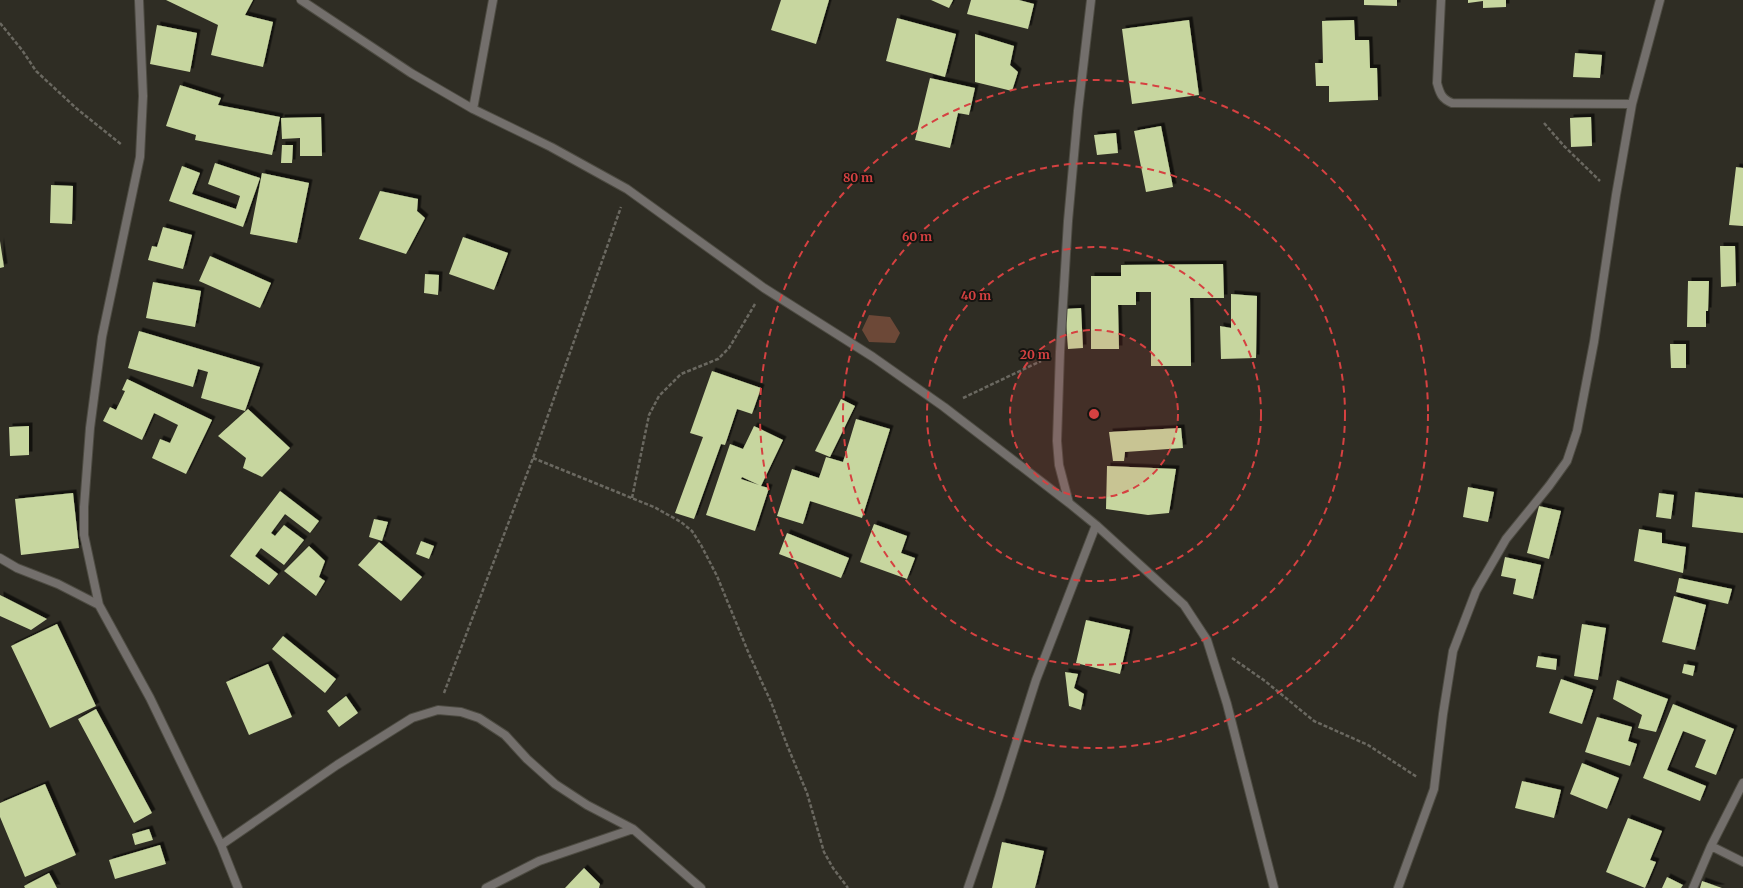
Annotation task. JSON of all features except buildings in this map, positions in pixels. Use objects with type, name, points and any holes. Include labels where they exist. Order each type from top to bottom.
[{"type":"street","points":[[139,0],[142,96],[140,158],[102,337],[90,428],[84,507],[84,535],[99,605],[150,698],[221,845],[238,888]]},
{"type":"street","points":[[301,0],[411,73],[473,109],[551,147],[627,189],[764,288],[873,357],[944,407],[1069,503],[1096,525],[1184,605],[1207,640],[1228,704],[1274,888]]},
{"type":"street","points":[[473,109],[494,0]]},
{"type":"street","points":[[1069,503],[1059,465],[1057,441],[1060,352],[1068,221],[1078,111],[1091,0]]},
{"type":"street","points":[[1441,0],[1437,83],[1444,100],[1452,103],[1632,104]]},
{"type":"street","points":[[1398,888],[1434,789],[1443,714],[1454,651],[1476,591],[1506,539],[1549,486],[1567,461],[1577,431],[1594,342],[1616,195],[1632,104],[1660,0]]},
{"type":"street","points":[[968,888],[1036,680],[1096,525]]},
{"type":"street","points":[[0,558],[17,568],[58,584],[99,605]]},
{"type":"street","points":[[221,845],[337,765],[412,718],[438,710],[461,712],[479,718],[505,735],[527,759],[555,784],[587,805],[634,829],[701,888]]},
{"type":"street","points":[[1693,888],[1711,846],[1743,783]]},
{"type":"street","points":[[486,888],[539,861],[634,829]]},
{"type":"street","points":[[1711,846],[1743,862]]},
{"type":"path","points":[[0,23],[41,76],[126,149],[140,158]]},
{"type":"path","points":[[1527,104],[1564,146],[1616,195]]},
{"type":"path","points":[[438,710],[457,654],[533,458],[627,189]]},
{"type":"path","points":[[632,498],[649,415],[659,396],[681,374],[718,359],[730,348],[764,288]]},
{"type":"path","points":[[944,407],[1060,352]]},
{"type":"path","points":[[533,458],[632,498],[682,522],[692,531],[717,576],[749,654],[771,702],[807,793],[824,852],[833,868],[848,888]]},
{"type":"path","points":[[1207,640],[1265,681],[1314,720],[1368,745],[1434,789]]},
{"type":"shaded area","points":[[869,315],[890,317],[900,333],[895,343],[869,342],[862,330]]}]
